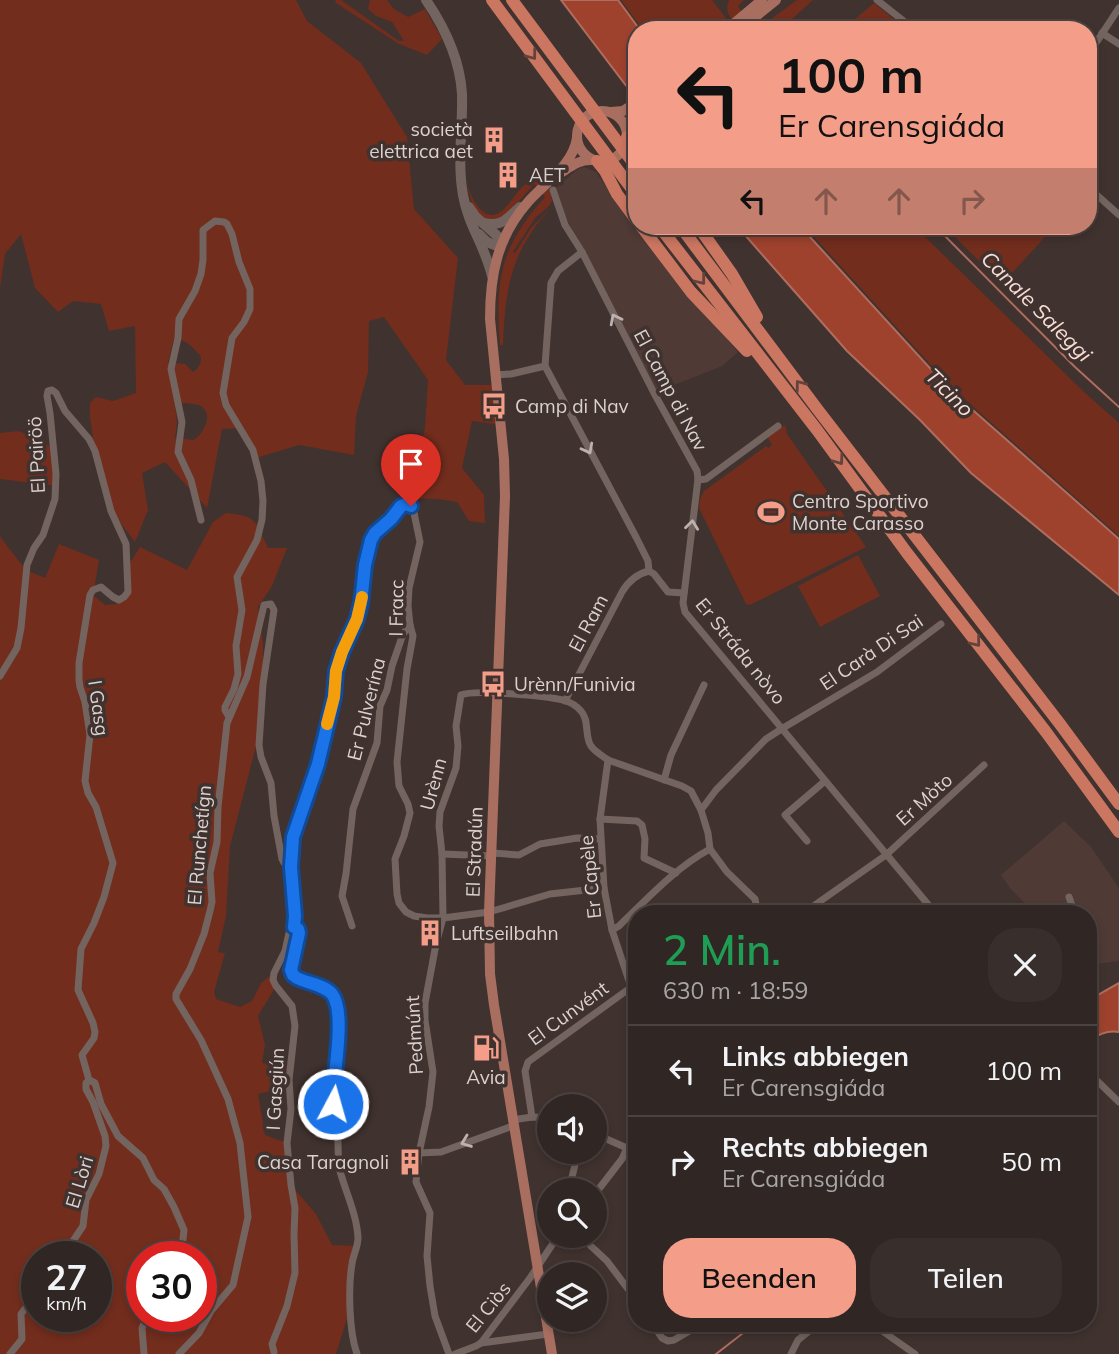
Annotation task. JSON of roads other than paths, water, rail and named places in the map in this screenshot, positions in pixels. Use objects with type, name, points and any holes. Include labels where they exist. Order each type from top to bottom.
[{"type":"highway","points":[[492,0],[628,184]]},
{"type":"highway","points":[[512,0],[628,156]]},
{"type":"highway","points":[[594,160],[605,171],[628,210]]},
{"type":"highway","points":[[648,235],[691,292],[792,397]]},
{"type":"highway","points":[[666,235],[792,397],[1119,832]]},
{"type":"highway","points":[[687,235],[1119,804]]},
{"type":"highway","points":[[704,235],[732,274],[781,360]]},
{"type":"highway","points":[[1054,717],[1073,730],[1119,789]]},
{"type":"main road","points":[[747,21],[762,0]]},
{"type":"main road","points":[[741,21],[776,0]]},
{"type":"main road","points":[[553,177],[574,150],[578,130],[586,117],[600,111],[623,111],[628,108]]},
{"type":"main road","points":[[608,111],[621,119],[627,135]]},
{"type":"main road","points":[[553,177],[587,159],[604,162],[618,156],[623,151],[628,131]]},
{"type":"main road","points":[[577,138],[581,151],[594,160]]},
{"type":"main road","name":"El Stradún","points":[[537,1269],[491,984],[489,912],[505,477],[490,302],[492,276],[501,244],[520,212],[553,177]]},
{"type":"main road","name":"El Stradún","points":[[548,1334],[552,1354]]},
{"type":"street","points":[[426,0],[446,34],[459,70],[462,92],[462,191],[478,226],[492,276]]},
{"type":"street","points":[[877,0],[904,21]]},
{"type":"street","points":[[1097,41],[1119,8]]},
{"type":"street","points":[[1102,33],[1119,44]]},
{"type":"street","name":"El Camp di Nav","points":[[553,190],[561,217],[695,467],[698,480],[684,593]]},
{"type":"street","points":[[478,226],[500,224],[536,193]]},
{"type":"street","points":[[1097,195],[1119,215]]},
{"type":"street","points":[[201,520],[191,480],[178,452],[182,422],[171,369],[179,319],[191,300],[201,274],[204,230],[210,223],[220,221],[227,224],[232,234],[251,298],[248,316],[230,345],[223,397],[253,450],[261,481],[263,510],[257,540],[237,577],[242,610],[236,646],[237,680],[225,707],[229,716]]},
{"type":"street","points":[[478,226],[501,244]]},
{"type":"street","points":[[496,375],[545,366],[551,283],[558,271],[582,253]]},
{"type":"street","name":"Er Stráda nòvo","points":[[545,366],[636,537],[648,561],[649,571],[668,592],[684,593],[685,612],[928,905]]},
{"type":"street","name":"El Pairöö","points":[[0,676],[17,648],[27,565],[43,536],[55,499],[56,474],[47,396],[50,390]]},
{"type":"street","name":"I Gasg","points":[[50,390],[56,393],[62,408],[92,444],[111,511],[126,544],[128,558],[129,589],[124,597],[116,599],[102,587],[93,590],[90,595],[79,663],[80,687],[90,735],[85,781],[113,863],[104,897],[82,945],[80,958],[78,990],[95,1031],[94,1038],[82,1055],[92,1082]]},
{"type":"street","points":[[698,480],[706,479],[778,426]]},
{"type":"street","name":"I Fracc","points":[[291,867],[293,837],[318,764],[334,697],[336,671],[361,603],[371,540],[401,506],[406,504],[412,508],[421,542],[409,588],[408,606],[413,636],[397,762],[399,786],[410,813],[395,859],[397,894],[401,906],[410,914],[443,918],[489,912],[542,895],[604,888]]},
{"type":"street","name":"El Ram","points":[[565,701],[622,592],[632,579],[649,571]]},
{"type":"street","points":[[229,716],[247,677],[261,624],[262,608],[269,603],[273,612],[263,684],[259,745],[271,783],[282,859],[287,868],[291,867],[294,927],[299,933],[292,967],[293,975],[329,992],[334,997],[337,1009],[338,1063],[333,1098],[340,1169],[358,1237],[351,1266],[350,1301],[357,1354]]},
{"type":"street","name":"El Carà Di Sai","points":[[701,810],[716,790],[766,739],[877,672],[941,624]]},
{"type":"street","name":"Er Pulverína","points":[[352,926],[342,895],[353,809],[377,743],[380,706],[387,690],[392,666],[403,634],[410,625]]},
{"type":"street","points":[[664,780],[671,755],[704,685]]},
{"type":"street","name":"Urènn","points":[[443,918],[440,812],[456,768],[456,722],[460,697],[463,694],[498,694],[565,701]]},
{"type":"street","points":[[565,701],[584,714],[590,744],[608,760],[689,789],[701,810],[710,849],[727,872],[755,899],[756,905]]},
{"type":"street","name":"El Runchetígn","points":[[179,1354],[199,1333],[211,1311],[233,1285],[248,1217],[240,1143],[228,1100],[205,1047],[176,999],[204,934],[212,902],[210,873],[217,842],[219,795],[229,716]]},
{"type":"street","name":"Er Capèle","points":[[608,760],[600,819],[604,888],[612,930],[628,970]]},
{"type":"street","name":"Er Mòto","points":[[815,905],[886,855],[984,765]]},
{"type":"street","points":[[807,841],[785,815],[825,781]]},
{"type":"street","points":[[600,819],[638,821],[642,825],[645,839],[643,858],[676,873]]},
{"type":"street","points":[[442,854],[519,855],[540,844],[578,838],[600,839]]},
{"type":"street","points":[[642,905],[676,873],[710,849]]},
{"type":"street","points":[[1069,897],[1072,905]]},
{"type":"street","name":"Pedmúnt","points":[[443,918],[425,1003],[433,1072],[416,1182],[430,1213],[427,1256],[435,1316],[449,1354]]},
{"type":"street","points":[[612,930],[628,918]]},
{"type":"street","name":"I Gasgiún","points":[[274,1352],[272,1344],[287,1306],[295,1273],[295,1208],[288,1143],[291,1109],[289,1080],[295,1020],[292,1006],[272,979],[285,951],[289,933],[294,927]]},
{"type":"street","name":"El Cunvént","points":[[532,1117],[525,1071],[528,1062],[628,989]]},
{"type":"street","points":[[1097,1080],[1118,1100]]},
{"type":"street","points":[[92,1082],[118,1136],[143,1158],[154,1180],[164,1189],[184,1230],[183,1241]]},
{"type":"street","name":"El Lòri","points":[[73,1241],[83,1226],[86,1200],[99,1174],[106,1146],[105,1136],[86,1089],[86,1083],[92,1082]]},
{"type":"street","points":[[419,1153],[441,1152],[512,1123],[537,1117]]},
{"type":"street","points":[[607,1139],[626,1148],[622,1159],[607,1178]]},
{"type":"street","points":[[593,1248],[607,1261],[628,1289]]},
{"type":"street","name":"El Ciòs","points":[[455,1354],[481,1343],[537,1269]]},
{"type":"street","points":[[10,1354],[22,1339],[22,1332]]},
{"type":"street","points":[[142,1332],[144,1354]]},
{"type":"street","points":[[658,1332],[668,1341],[688,1332]]},
{"type":"street","points":[[791,1354],[798,1340],[808,1332]]},
{"type":"street","points":[[884,1332],[915,1354]]},
{"type":"street","points":[[481,1343],[548,1334]]},
{"type":"water","points":[[561,0],[618,0],[633,21],[628,21],[628,88]]},
{"type":"water","name":"Ticino","points":[[745,235],[808,235],[949,389],[1119,539],[1119,595],[971,473],[847,351]]},
{"type":"water","points":[[1119,983],[1119,1032],[1097,1037],[1097,995]]},
{"type":"waterway","name":"Canale Saleggi","points":[[944,235],[1075,367],[1119,407]]},
{"type":"waterway","points":[[716,1354],[744,1332]]},
{"type":"place","name":"società elettrica aet","points":[[494,140]]},
{"type":"place","name":"AET","points":[[508,175]]},
{"type":"place","name":"Camp di Nav","points":[[494,406]]},
{"type":"place","name":"Centro Sportivo Monte Carasso","points":[[771,512]]},
{"type":"place","name":"Urènn/Funivia","points":[[493,684]]},
{"type":"place","name":"Luftseilbahn","points":[[430,933]]},
{"type":"place","name":"Avia","points":[[486,1048]]},
{"type":"place","name":"Casa Taragnoli","points":[[410,1162]]}]
